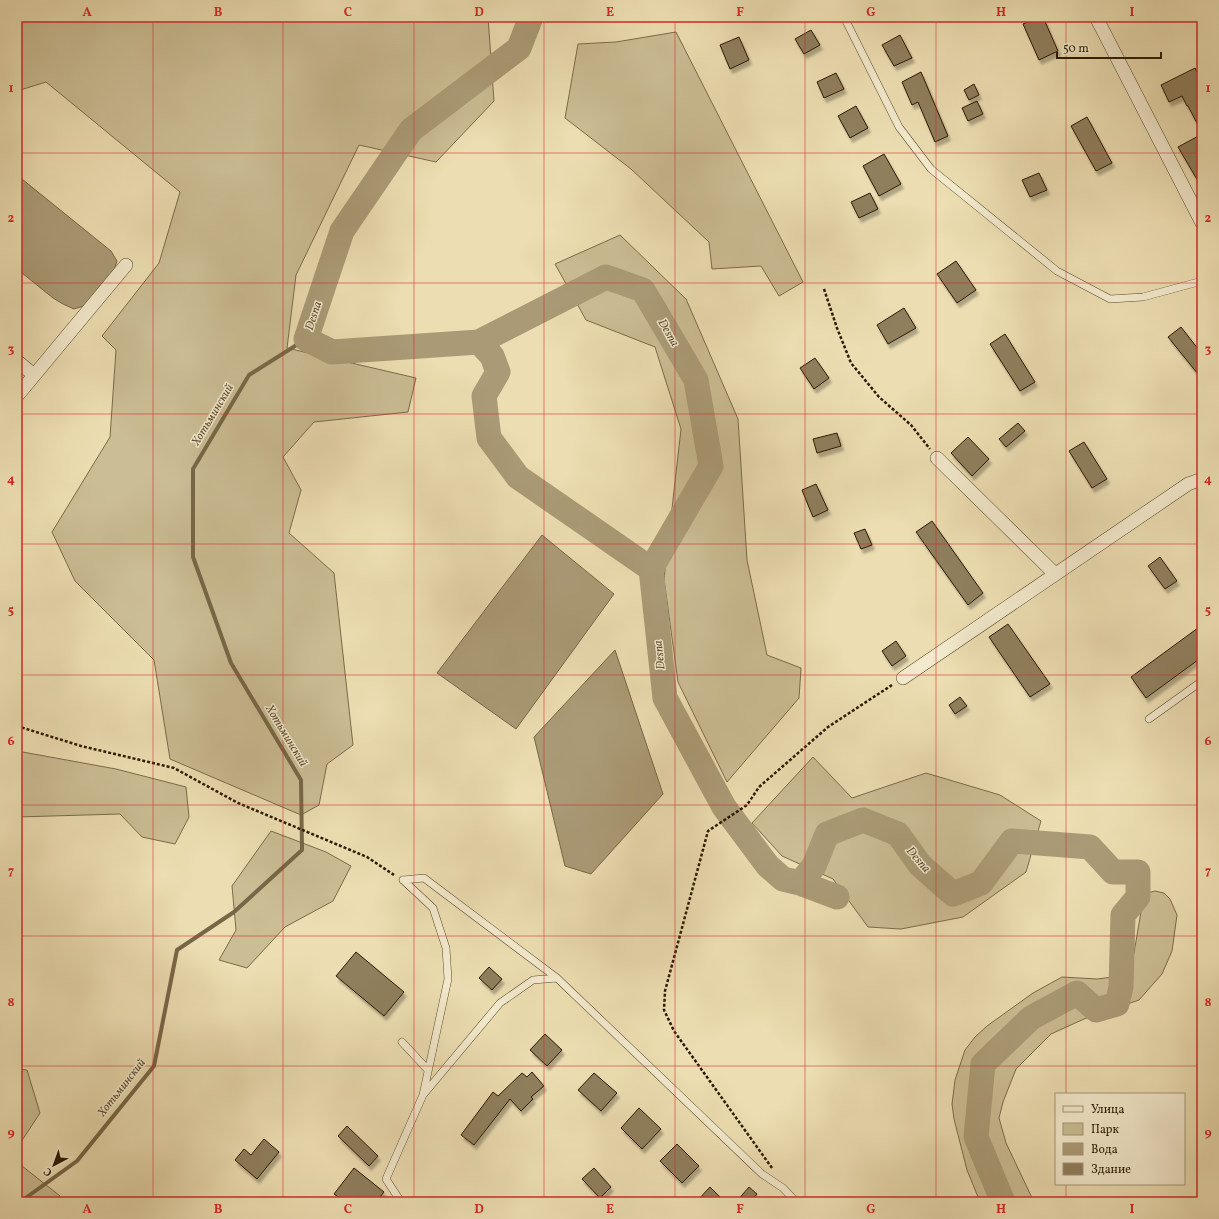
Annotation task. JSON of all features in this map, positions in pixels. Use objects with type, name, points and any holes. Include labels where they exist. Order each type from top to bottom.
[{"type":"street","points":[[1096,17],[1202,224]]},
{"type":"street","points":[[17,396],[126,265]]},
{"type":"street","points":[[17,361],[34,375]]},
{"type":"street","points":[[937,458],[1056,574]]},
{"type":"street","points":[[903,678],[1188,484],[1202,479]]},
{"type":"lane","points":[[844,17],[899,127],[932,169],[1057,270],[1110,299],[1143,297],[1202,281]]},
{"type":"lane","points":[[1149,719],[1202,681]]},
{"type":"lane","points":[[403,880],[424,878],[557,978],[762,1174],[783,1188],[796,1202]]},
{"type":"lane","points":[[401,1202],[386,1179],[423,1095],[448,979],[446,948],[433,908],[403,880]]},
{"type":"lane","points":[[423,1095],[500,1003],[533,980],[557,978]]},
{"type":"lane","points":[[402,1042],[428,1070]]},
{"type":"path","points":[[824,289],[837,328],[852,363],[878,397],[911,425],[937,458]]},
{"type":"path","points":[[774,1170],[674,1031],[664,1010],[665,991],[708,831],[748,805],[759,787],[828,727],[903,678]]},
{"type":"path","points":[[17,726],[81,746],[174,768],[238,803],[367,857],[403,880]]},
{"type":"green space","points":[[17,17],[488,17],[494,101],[436,162],[359,145],[296,275],[287,348],[416,378],[408,412],[314,422],[283,457],[301,490],[289,533],[334,573],[353,745],[327,764],[319,805],[301,815],[170,759],[154,660],[75,581],[52,532],[110,437],[116,350],[102,336],[159,263],[180,192],[46,82],[17,91]]},
{"type":"green space","points":[[676,32],[803,282],[779,296],[761,266],[712,269],[709,242],[631,169],[565,118],[578,44],[616,42]]},
{"type":"green space","points":[[620,235],[686,299],[738,419],[747,560],[767,655],[801,668],[799,698],[727,782],[678,682],[664,579],[681,429],[655,347],[586,320],[555,264]]},
{"type":"green space","points":[[17,751],[116,769],[186,787],[189,817],[175,844],[142,837],[120,814],[17,817]]},
{"type":"green space","points":[[813,757],[852,798],[926,773],[1000,795],[1041,821],[1026,872],[963,917],[901,929],[868,927],[833,879],[782,856],[752,823]]},
{"type":"green space","points":[[271,831],[326,852],[351,866],[333,901],[285,927],[247,968],[219,960],[236,930],[232,886]]},
{"type":"green space","points":[[1155,891],[1164,893],[1170,899],[1177,915],[1172,951],[1162,974],[1139,1000],[1084,1019],[1051,1034],[1016,1069],[1003,1102],[999,1118],[1006,1143],[1034,1202],[980,1202],[967,1170],[954,1119],[952,1104],[955,1080],[965,1050],[975,1037],[987,1026],[1033,993],[1062,977],[1097,979],[1113,977],[1120,973],[1126,967],[1134,953],[1143,900],[1147,893]]},
{"type":"green space","points":[[17,1069],[27,1070],[40,1113],[17,1148]]},
{"type":"green space","points":[[17,1162],[60,1196],[57,1202],[17,1202]]},
{"type":"water","points":[[17,175],[111,251],[117,261],[113,273],[87,305],[74,309],[63,304],[53,298],[17,269]]},
{"type":"water","points":[[542,535],[614,594],[516,729],[437,673]]},
{"type":"water","points":[[615,650],[663,794],[591,874],[565,866],[534,737]]},
{"type":"building","points":[[1043,17],[1058,51],[1039,60],[1023,24]]},
{"type":"building","points":[[811,30],[820,45],[804,54],[795,39]]},
{"type":"building","points":[[900,35],[912,58],[894,66],[882,45]]},
{"type":"building","points":[[739,37],[749,60],[730,69],[720,45]]},
{"type":"building","points":[[1195,68],[1202,82],[1202,133],[1182,96],[1169,102],[1161,85]]},
{"type":"building","points":[[921,72],[948,136],[935,142],[918,102],[912,105],[902,82]]},
{"type":"building","points":[[836,73],[844,89],[824,98],[817,82]]},
{"type":"building","points":[[974,84],[979,95],[969,100],[964,90]]},
{"type":"building","points":[[977,101],[983,114],[968,121],[962,108]]},
{"type":"building","points":[[856,106],[868,128],[850,138],[838,116]]},
{"type":"building","points":[[1087,117],[1112,163],[1096,171],[1071,126]]},
{"type":"building","points":[[1202,134],[1202,188],[1178,147]]},
{"type":"building","points":[[884,154],[901,184],[879,196],[863,166]]},
{"type":"building","points":[[1039,173],[1047,190],[1030,197],[1022,180]]},
{"type":"building","points":[[870,193],[878,209],[859,218],[851,202]]},
{"type":"building","points":[[956,261],[976,290],[957,303],[937,274]]},
{"type":"building","points":[[904,308],[916,328],[888,344],[877,325]]},
{"type":"building","points":[[1181,327],[1202,354],[1202,379],[1168,337]]},
{"type":"building","points":[[1005,334],[1035,382],[1020,391],[990,344]]},
{"type":"building","points":[[815,358],[829,378],[814,389],[800,368]]},
{"type":"building","points":[[1018,423],[1025,431],[1006,447],[999,439]]},
{"type":"building","points":[[837,433],[841,446],[817,453],[813,439]]},
{"type":"building","points":[[968,437],[989,459],[972,476],[951,453]]},
{"type":"building","points":[[1084,442],[1107,479],[1092,488],[1069,451]]},
{"type":"building","points":[[816,484],[828,510],[813,517],[802,490]]},
{"type":"building","points":[[932,521],[983,593],[968,605],[916,532]]},
{"type":"building","points":[[865,529],[872,545],[861,549],[854,533]]},
{"type":"building","points":[[1160,557],[1177,581],[1165,589],[1148,566]]},
{"type":"building","points":[[1008,624],[1050,684],[1030,697],[989,637]]},
{"type":"building","points":[[1202,625],[1202,657],[1146,698],[1131,677]]},
{"type":"building","points":[[896,641],[906,656],[892,666],[882,651]]},
{"type":"building","points":[[960,697],[967,706],[955,714],[949,705]]},
{"type":"building","points":[[356,952],[404,992],[384,1016],[336,976]]},
{"type":"building","points":[[489,967],[502,979],[492,990],[479,978]]},
{"type":"building","points":[[545,1034],[562,1050],[547,1066],[530,1050]]},
{"type":"building","points":[[532,1072],[544,1086],[531,1097],[533,1099],[521,1111],[510,1099],[474,1145],[461,1135],[493,1092],[498,1096],[522,1073],[527,1077]]},
{"type":"building","points":[[594,1073],[617,1093],[601,1111],[578,1090]]},
{"type":"building","points":[[639,1108],[661,1129],[642,1149],[621,1128]]},
{"type":"building","points":[[347,1126],[378,1156],[369,1166],[338,1136]]},
{"type":"building","points":[[264,1139],[279,1152],[257,1179],[235,1160],[244,1149],[251,1155]]},
{"type":"building","points":[[677,1144],[699,1166],[682,1183],[660,1161]]},
{"type":"building","points":[[354,1168],[384,1192],[376,1202],[345,1202],[334,1194]]},
{"type":"building","points":[[594,1168],[611,1187],[600,1198],[582,1179]]},
{"type":"building","points":[[710,1187],[725,1202],[696,1202]]},
{"type":"building","points":[[749,1187],[757,1194],[750,1202],[736,1202]]},
{"type":"waterway","name":"Desna","points":[[531,17],[519,48],[411,130],[342,231],[306,339],[332,352],[479,342],[606,277],[643,290],[696,380],[711,466],[651,569],[665,698],[724,807],[768,866],[783,879],[800,883],[814,866],[827,834],[863,820],[898,834],[920,865],[953,894],[981,883],[1012,841],[1090,847],[1113,872],[1138,872],[1138,897],[1123,915],[1121,987],[1117,1004],[1096,1010],[1077,993],[1031,1018],[983,1064],[976,1137],[1003,1202]]},
{"type":"waterway","name":"Хотьминский","points":[[20,1202],[77,1161],[154,1066],[177,950],[234,912],[302,850],[301,780],[231,663],[193,557],[193,469],[249,375],[306,339]]},
{"type":"waterway","points":[[479,342],[492,356],[498,372],[484,396],[489,438],[518,477],[651,569]]},
{"type":"waterway","points":[[800,883],[837,897]]}]
